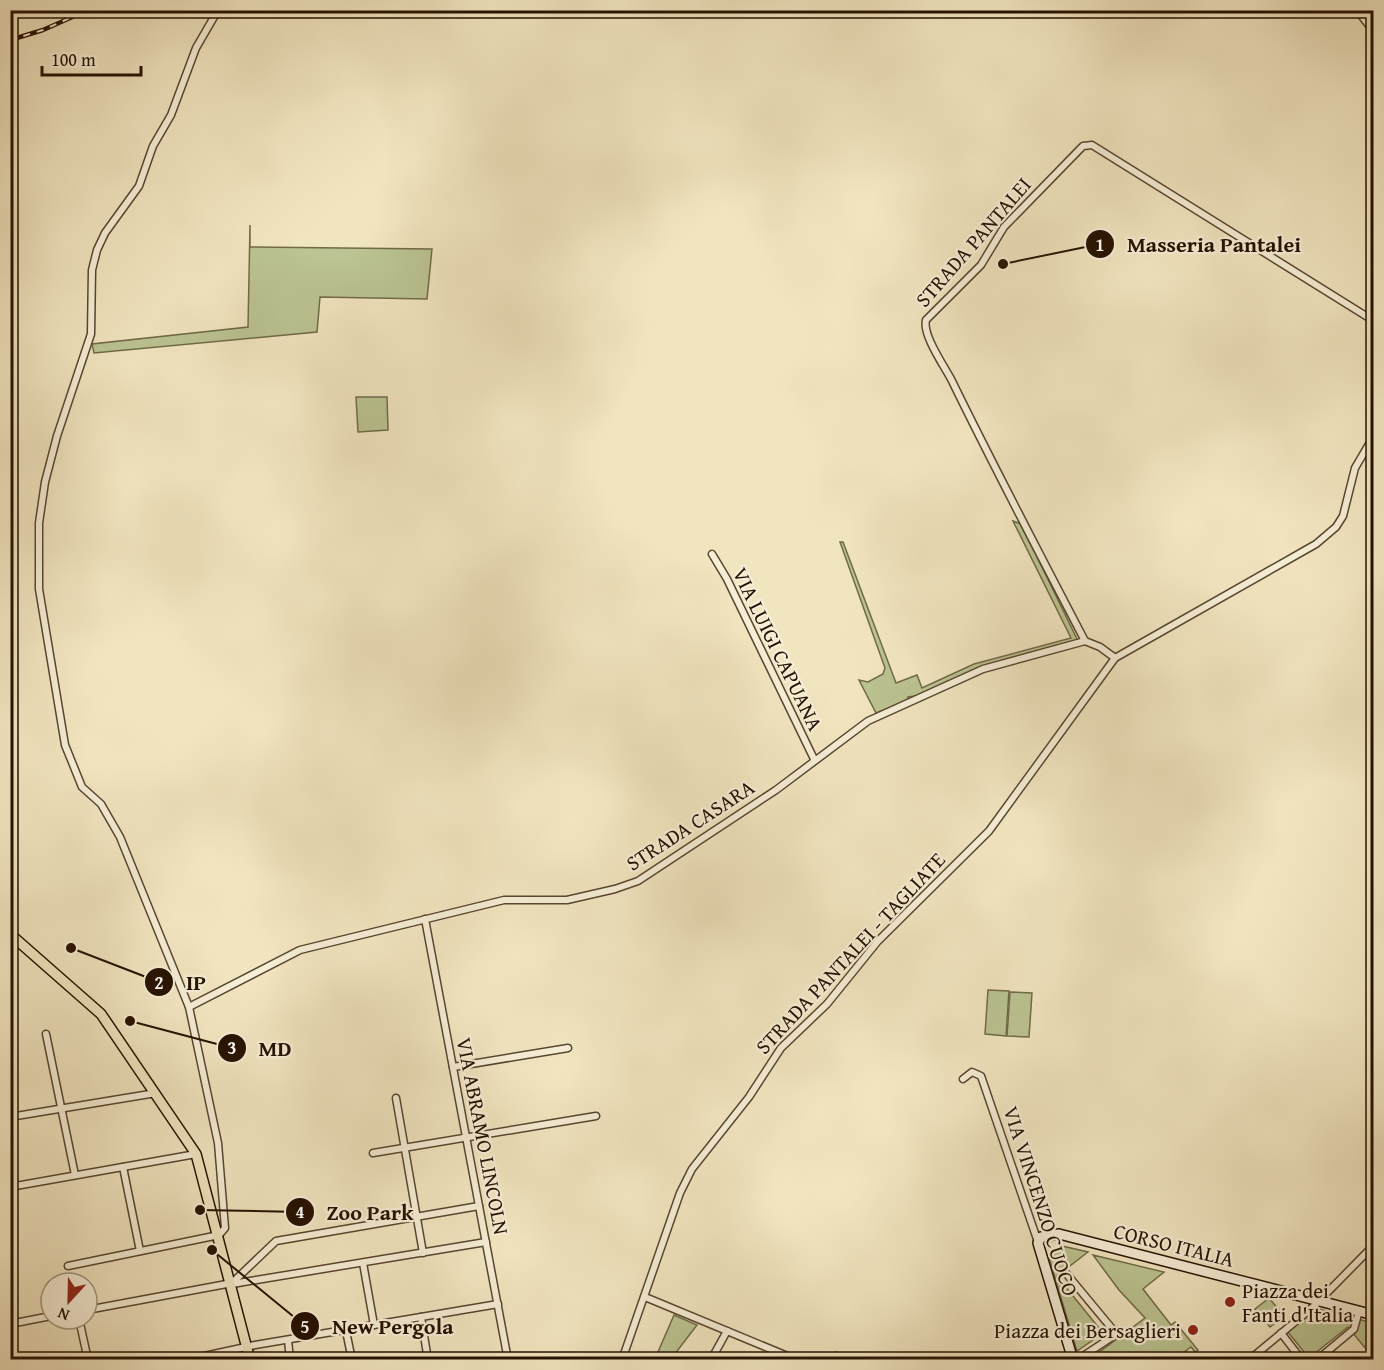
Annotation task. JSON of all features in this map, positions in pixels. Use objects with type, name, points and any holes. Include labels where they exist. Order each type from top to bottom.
[{"type":"main road","points":[[10,934],[101,1014],[196,1154],[250,1359]]},
{"type":"street","points":[[68,1266],[219,1235],[225,1228],[226,1216],[218,1143],[189,1007],[120,837],[101,804],[82,787],[65,746],[39,589],[39,523],[45,482],[57,436],[91,334],[92,270],[97,250],[105,233],[139,186],[153,146],[171,115],[196,48],[218,10]]},
{"type":"street","points":[[1357,10],[1374,32]]},
{"type":"street","name":"STRADA PANTALEI","points":[[1085,641],[1010,500],[942,359],[925,331],[926,320],[981,265],[1004,227],[1083,146],[1092,145],[1374,321]]},
{"type":"street","points":[[1085,641],[1100,646],[1115,658],[1316,544],[1336,527],[1344,513],[1356,468],[1372,439],[1374,417]]},
{"type":"street","name":"VIA LUIGI CAPUANA","points":[[712,554],[727,579],[814,759]]},
{"type":"street","name":"STRADA CASARA","points":[[189,1007],[300,950],[504,900],[577,898],[638,881],[776,790],[814,759],[868,721],[983,669],[1085,641]]},
{"type":"street","name":"STRADA PANTALEI - TAGLIATE","points":[[622,1359],[680,1193],[692,1169],[748,1097],[768,1064],[781,1048],[827,1004],[878,941],[989,831],[1115,658]]},
{"type":"street","name":"VIA ABRAMO LINCOLN","points":[[425,919],[508,1359]]},
{"type":"street","points":[[46,1034],[75,1175]]},
{"type":"street","points":[[453,1067],[568,1048]]},
{"type":"street","name":"VIA VINCENZO CUOCO","points":[[963,1079],[972,1072],[977,1072],[981,1076],[1038,1243],[1073,1359]]},
{"type":"street","points":[[10,1117],[156,1093]]},
{"type":"street","points":[[396,1098],[423,1253]]},
{"type":"street","points":[[373,1153],[596,1116]]},
{"type":"street","points":[[10,1187],[196,1154]]},
{"type":"street","points":[[123,1167],[140,1251]]},
{"type":"street","points":[[232,1284],[273,1241],[479,1206]]},
{"type":"street","name":"CORSO ITALIA","points":[[1038,1243],[1041,1237],[1059,1234],[1374,1315]]},
{"type":"street","points":[[99,1308],[486,1242]]},
{"type":"street","points":[[1249,1359],[1319,1300],[1374,1245]]},
{"type":"street","points":[[10,1250],[13,1262]]},
{"type":"street","points":[[363,1263],[374,1325]]},
{"type":"street","points":[[1065,1272],[1114,1331],[1112,1337],[1077,1359]]},
{"type":"street","points":[[645,1297],[797,1359]]},
{"type":"street","points":[[186,1359],[498,1304]]},
{"type":"street","points":[[1317,1359],[1354,1329],[1359,1311]]},
{"type":"street","points":[[421,1317],[428,1359]]},
{"type":"street","points":[[10,1324],[39,1318]]},
{"type":"street","points":[[346,1330],[352,1359]]},
{"type":"street","points":[[82,1331],[88,1359]]},
{"type":"street","points":[[711,1359],[727,1331]]},
{"type":"street","points":[[1281,1333],[1302,1359]]},
{"type":"street","points":[[288,1340],[290,1359]]},
{"type":"street","points":[[244,1359],[245,1347]]},
{"type":"green space","points":[[250,225],[250,247],[432,249],[427,299],[320,297],[317,332],[94,353],[92,344],[248,327]]},
{"type":"green space","points":[[356,397],[387,397],[388,430],[358,432]]},
{"type":"green space","points":[[1013,521],[1021,524],[1078,641],[981,668],[916,696],[908,697],[907,701],[876,713],[859,680],[868,682],[883,674],[885,668],[840,542],[843,542],[896,683],[917,675],[922,688],[974,664],[1071,638]]},
{"type":"green space","points":[[988,990],[1009,991],[1006,1036],[985,1034]]},
{"type":"green space","points":[[1010,992],[1032,993],[1029,1037],[1007,1036]]},
{"type":"green space","points":[[1062,1246],[1088,1252],[1057,1276],[1103,1333],[1077,1351],[1049,1258],[1053,1251]]},
{"type":"green space","points":[[1093,1255],[1164,1272],[1143,1289],[1171,1325],[1175,1322],[1198,1350],[1195,1352],[1191,1347],[1175,1359],[1167,1359],[1163,1355],[1157,1359],[1090,1359],[1145,1318],[1119,1290]]},
{"type":"green space","points":[[1269,1298],[1284,1316],[1270,1327],[1255,1309]]},
{"type":"green space","points":[[1315,1308],[1373,1323],[1373,1350],[1366,1349],[1348,1327],[1309,1358],[1287,1331]]},
{"type":"green space","points":[[674,1315],[697,1325],[671,1359],[655,1359]]},
{"type":"railway","points":[[10,40],[43,30],[88,10]]},
{"type":"place","name":"Masseria Pantalei","points":[[1003,264]]},
{"type":"place","name":"IP","points":[[71,948]]},
{"type":"place","name":"MD","points":[[130,1021]]},
{"type":"place","name":"Zoo Park","points":[[200,1210]]},
{"type":"place","name":"New Pergola","points":[[212,1250]]},
{"type":"place","name":"Piazza dei Fanti d'Italia","points":[[1230,1302]]},
{"type":"place","name":"Piazza dei Bersaglieri","points":[[1193,1330]]}]
